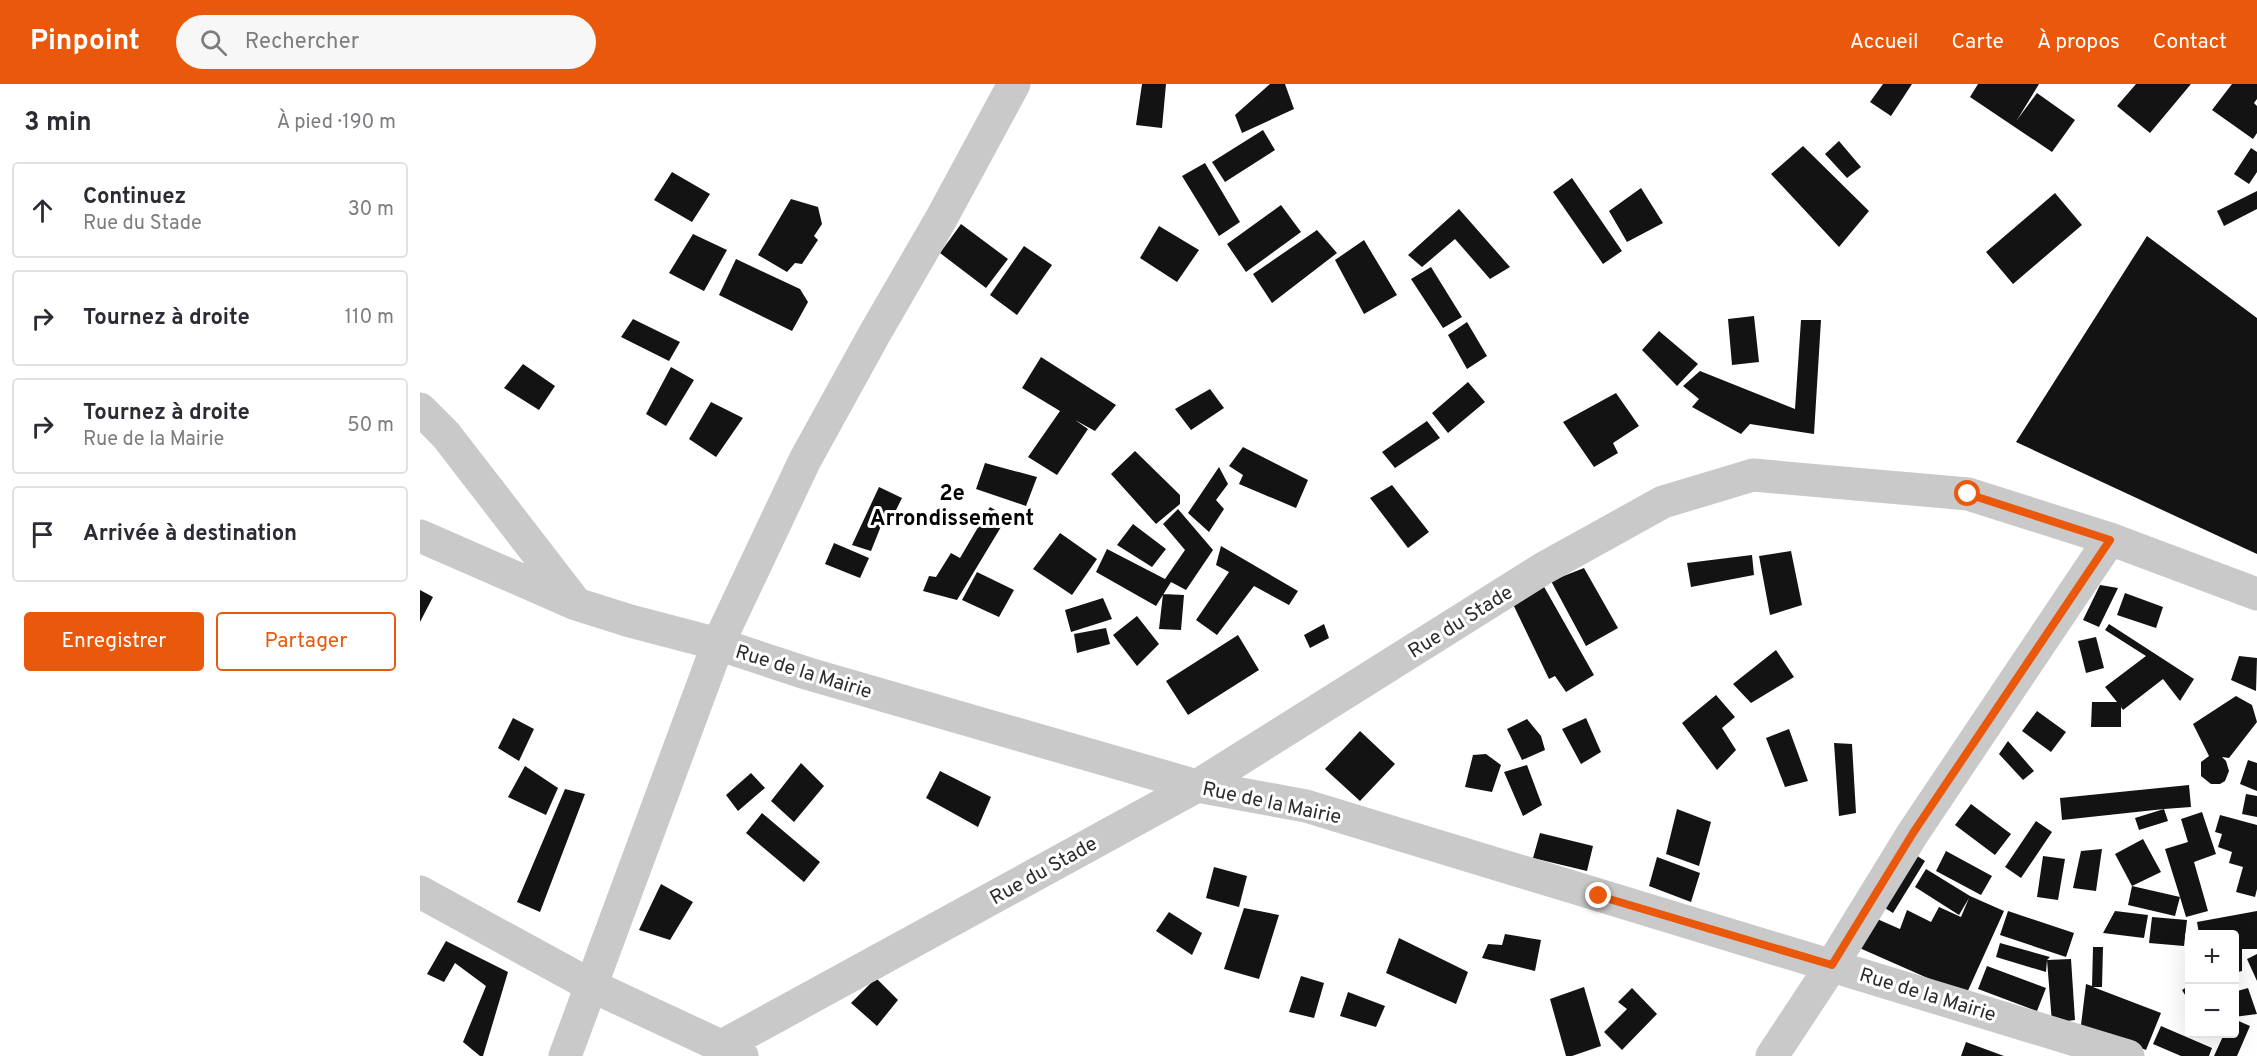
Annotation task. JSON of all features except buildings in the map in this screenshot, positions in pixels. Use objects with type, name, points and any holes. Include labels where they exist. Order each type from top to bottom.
[{"type":"street","points":[[565,1056],[718,644],[805,460],[1014,84]]},
{"type":"street","points":[[420,409],[446,435],[576,604]]},
{"type":"street","name":"Rue du Stade","points":[[732,1051],[1197,786],[1544,568],[1663,502],[1753,475],[1968,494],[2110,540],[2257,594]]},
{"type":"street","name":"Rue de la Mairie","points":[[420,536],[576,604],[1197,786],[1306,806],[2128,1056]]},
{"type":"street","points":[[1772,1056],[1832,965],[1913,833],[2110,540]]},
{"type":"street","points":[[420,892],[592,986],[732,1051]]},
{"type":"district","name":"2e Arrondissement","points":[[952,504]]},
{"type":"route","points":[[1599,896],[1832,965],[1913,833],[2110,540],[1968,494]]}]
